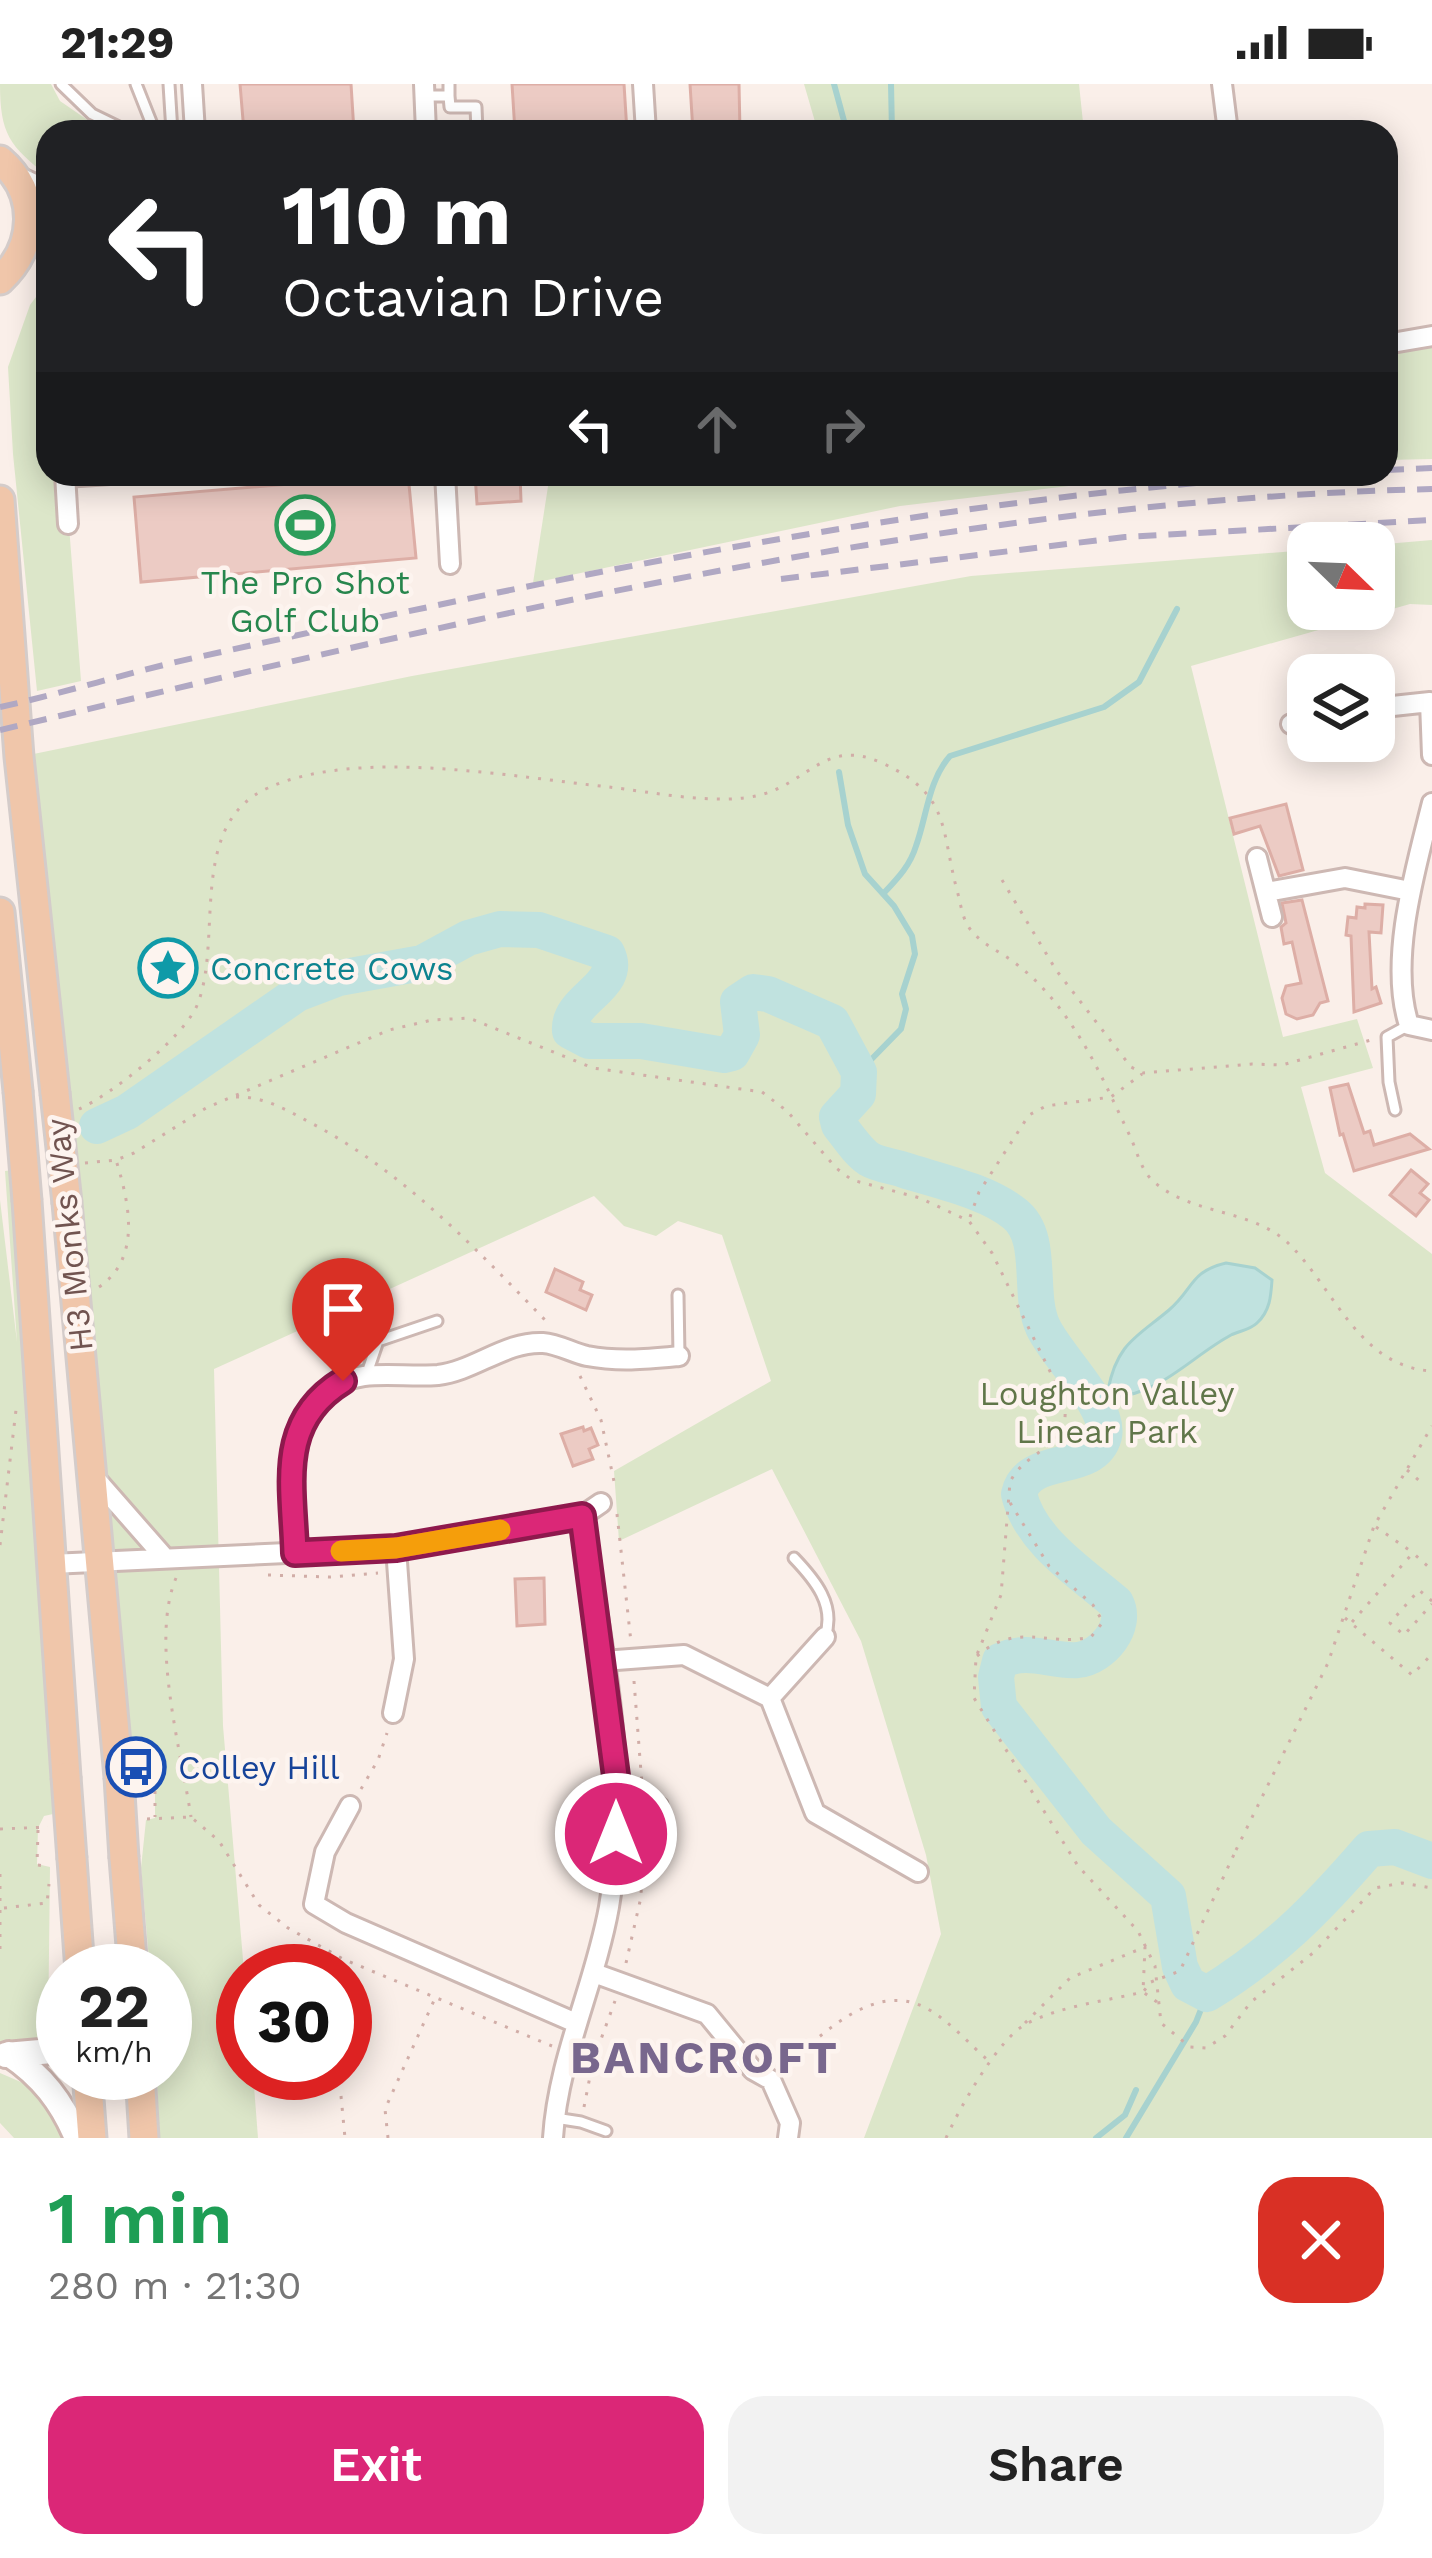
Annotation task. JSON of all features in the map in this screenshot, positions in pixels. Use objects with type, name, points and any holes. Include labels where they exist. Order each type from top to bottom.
[{"type":"main road","points":[[1,285],[22,253],[30,218],[28,200],[8,168]]},
{"type":"main road","name":"H3 Monks Way","points":[[0,500],[23,802],[64,1102],[74,1295],[102,1561],[131,1944]]},
{"type":"main road","name":"H3 Monks Way","points":[[0,912],[27,1202],[66,1777],[61,1863],[75,1944]]},
{"type":"main road","points":[[89,2100],[92,2138]]},
{"type":"main road","points":[[142,2100],[144,2138]]},
{"type":"street","points":[[192,84],[194,120]]},
{"type":"street","points":[[643,84],[645,120]]},
{"type":"street","points":[[1222,84],[1226,120]]},
{"type":"street","points":[[424,90],[425,120]]},
{"type":"street","points":[[8,168],[36,183]]},
{"type":"street","points":[[22,253],[36,243]]},
{"type":"street","points":[[1398,342],[1432,336]]},
{"type":"street","points":[[66,486],[68,524]]},
{"type":"street","points":[[446,486],[450,563]]},
{"type":"street","points":[[1395,706],[1431,702],[1432,755]]},
{"type":"street","points":[[1432,802],[1410,891],[1403,966],[1406,1017],[1432,1030]]},
{"type":"street","points":[[1257,858],[1272,917]]},
{"type":"street","points":[[1267,892],[1345,878],[1410,891]]},
{"type":"street","points":[[295,1553],[292,1454],[298,1429],[325,1392],[343,1381],[456,1373],[527,1344],[548,1342],[621,1362],[680,1356]]},
{"type":"street","points":[[94,1477],[165,1558]]},
{"type":"street","points":[[51,1564],[396,1548],[582,1516],[601,1503]]},
{"type":"street","points":[[554,2128],[576,2023],[610,1904],[619,1799],[582,1516]]},
{"type":"street","points":[[393,1714],[404,1659],[396,1548]]},
{"type":"street","points":[[770,1698],[825,1637]]},
{"type":"street","points":[[603,1661],[684,1655],[770,1698],[815,1814],[918,1872]]},
{"type":"street","points":[[350,1806],[325,1852],[314,1904],[346,1923],[576,2023]]},
{"type":"street","points":[[594,1973],[707,2014],[753,2071],[771,2080],[790,2122],[788,2138]]},
{"type":"street","points":[[5,2055],[36,2052]]},
{"type":"street","points":[[5,2055],[29,2068],[60,2102],[77,2138]]},
{"type":"lane","points":[[61,84],[104,120]]},
{"type":"lane","points":[[136,84],[150,120]]},
{"type":"lane","points":[[170,84],[172,120]]},
{"type":"lane","points":[[424,90],[449,90],[451,107],[476,107],[477,120]]},
{"type":"lane","points":[[1395,1110],[1387,1036],[1406,1017]]},
{"type":"lane","points":[[678,1294],[680,1356]]},
{"type":"lane","points":[[366,1376],[378,1341],[437,1321]]},
{"type":"lane","points":[[794,1558],[820,1590],[828,1614],[825,1637]]},
{"type":"lane","points":[[619,1799],[662,1804]]},
{"type":"lane","points":[[554,2128],[581,2122],[606,2132]]},
{"type":"path","points":[[64,1102],[98,1100],[189,1022],[201,994],[219,846],[237,810],[272,786],[316,775],[411,768],[693,796],[750,797],[850,753],[902,772],[932,797],[944,825],[967,926],[1048,993],[1087,1048],[1149,1177],[1198,1206],[1245,1218],[1287,1242],[1358,1333],[1388,1359],[1410,1370],[1432,1371]]},
{"type":"path","points":[[1002,880],[1056,970],[1131,1067],[1143,1073]]},
{"type":"path","points":[[83,1163],[116,1160],[152,1144],[206,1108],[389,1030],[432,1020],[469,1018],[592,1068],[762,1092],[787,1111],[852,1180],[920,1198],[969,1221],[992,1252],[1065,1408],[1064,1426],[1057,1438],[1016,1471],[1006,1496],[1001,1595],[976,1657],[972,1686],[983,1718],[1078,1866],[1122,1910],[1145,1947],[1155,1966],[1161,2023],[1190,2047],[1206,2048],[1225,2036],[1251,2002],[1313,1953],[1375,1888],[1402,1883],[1432,1888]]},
{"type":"path","points":[[969,1221],[979,1192],[1028,1115],[1046,1106],[1111,1096],[1143,1073],[1282,1066],[1307,1062],[1364,1040]]},
{"type":"path","points":[[232,1097],[253,1096],[278,1105],[352,1145],[419,1195],[554,1329],[601,1420],[614,1472],[633,1658],[643,1802],[641,1897],[621,1985],[593,2061],[581,2122]]},
{"type":"path","points":[[74,1295],[94,1289],[114,1274],[129,1240],[126,1191],[116,1160]]},
{"type":"path","points":[[0,1546],[17,1399]]},
{"type":"path","points":[[1023,2026],[1143,1992],[1151,1982],[1180,1971],[1328,1663],[1374,1526],[1432,1426]]},
{"type":"path","points":[[1405,1468],[1422,1483]]},
{"type":"path","points":[[976,1657],[1006,1637],[1078,1640],[1097,1633],[1103,1622],[1093,1605],[1049,1565],[1006,1496]]},
{"type":"path","points":[[1374,1526],[1432,1570]]},
{"type":"path","points":[[1352,1622],[1413,1553]]},
{"type":"path","points":[[264,1574],[331,1577],[398,1571]]},
{"type":"path","points":[[188,1575],[176,1577],[166,1602],[169,1674],[191,1817],[219,1841],[259,1905],[288,1928],[343,1959],[593,2061]]},
{"type":"path","points":[[1419,1590],[1426,1597],[1432,1602],[1404,1635],[1390,1623],[1419,1590]]},
{"type":"path","points":[[1426,1597],[1432,1591]]},
{"type":"path","points":[[1344,1618],[1412,1676],[1432,1654]]},
{"type":"path","points":[[350,1806],[378,1760],[393,1714]]},
{"type":"path","points":[[155,1780],[155,1818]]},
{"type":"path","points":[[146,1820],[191,1817]]},
{"type":"path","points":[[0,1829],[60,1826]]},
{"type":"path","points":[[37,1864],[38,1828]]},
{"type":"path","points":[[2,1908],[47,1903],[61,1863]]},
{"type":"path","points":[[0,1874],[0,1957]]},
{"type":"path","points":[[1143,1992],[1145,1947]]},
{"type":"path","points":[[946,2138],[959,2108],[991,2063],[1070,1978],[1145,1947]]},
{"type":"path","points":[[1143,1992],[1158,2003]]},
{"type":"path","points":[[388,2138],[385,2109],[436,1996]]},
{"type":"path","points":[[771,2080],[834,2024],[891,2000],[923,2006],[991,2063]]},
{"type":"path","points":[[341,2100],[345,2138]]},
{"type":"green space","points":[[0,84],[51,84],[60,101],[88,120],[36,120],[36,166],[9,137]]},
{"type":"green space","points":[[804,84],[1079,84],[1083,120],[814,120]]},
{"type":"green space","points":[[36,297],[36,486],[66,486],[81,681],[37,691],[8,367]]},
{"type":"green space","points":[[1432,334],[1432,459],[1398,460],[1398,337]]},
{"type":"green space","points":[[548,486],[1069,486],[900,506],[533,583]]},
{"type":"green space","name":"Loughton Valley Linear Park","points":[[1432,540],[1432,605],[1395,608],[1395,543]]},
{"type":"green space","name":"Loughton Valley Linear Park","points":[[1287,552],[1287,630],[1318,630],[1191,666],[1283,1037],[1357,1019],[1373,1068],[1301,1087],[1325,1173],[1432,1254],[1432,2138],[864,2138],[941,1934],[926,1855],[861,1641],[772,1469],[619,1541],[614,1471],[771,1381],[722,1235],[678,1221],[656,1236],[624,1226],[594,1196],[214,1369],[223,1726],[242,1944],[216,1944],[216,2100],[255,2100],[258,2138],[158,2138],[157,2100],[192,2100],[192,1944],[148,1944],[141,1868],[146,1820],[155,1818],[155,1780],[119,1777],[19,757],[412,676],[971,576]]},
{"type":"green space","points":[[21,1169],[66,1777],[53,1814],[44,1816],[38,1828],[37,1864],[50,1867],[49,1944],[36,1944],[36,2039],[0,2043],[0,1200],[17,1342],[5,1171]]},
{"type":"green space","points":[[0,2073],[36,2089],[36,2100],[44,2100],[68,2138],[14,2138],[0,2123]]},
{"type":"water","points":[[1226,1263],[1255,1268],[1272,1280],[1261,1318],[1161,1382],[1114,1397],[1108,1390],[1112,1374],[1130,1342],[1177,1302],[1198,1276]]},
{"type":"building","points":[[240,84],[351,84],[353,120],[243,120]]},
{"type":"building","points":[[512,84],[624,84],[626,120],[514,120]]},
{"type":"building","points":[[690,84],[739,84],[740,120],[692,120]]},
{"type":"building","points":[[265,486],[409,486],[416,558],[141,582],[134,497]]},
{"type":"building","points":[[476,486],[520,486],[521,501],[477,504]]},
{"type":"building","points":[[1286,804],[1303,870],[1279,876],[1260,826],[1234,834],[1230,818]]},
{"type":"building","points":[[1302,900],[1328,1001],[1320,1003],[1313,1015],[1297,1019],[1286,1014],[1282,998],[1286,986],[1301,983],[1292,942],[1284,944],[1282,903]]},
{"type":"building","points":[[1365,904],[1383,905],[1381,933],[1369,932],[1372,989],[1376,987],[1381,1003],[1354,1012],[1351,936],[1346,935],[1348,917],[1356,918],[1357,907],[1365,908]]},
{"type":"building","points":[[1348,1084],[1364,1133],[1370,1131],[1374,1145],[1410,1134],[1429,1149],[1354,1171],[1330,1088]]},
{"type":"building","points":[[1411,1170],[1428,1184],[1420,1193],[1429,1200],[1416,1216],[1390,1195]]},
{"type":"building","points":[[555,1269],[583,1282],[580,1290],[592,1295],[586,1310],[546,1292]]},
{"type":"building","points":[[583,1427],[584,1431],[591,1428],[598,1445],[589,1449],[593,1459],[573,1466],[561,1434]]},
{"type":"building","points":[[544,1578],[545,1624],[517,1626],[515,1579]]},
{"type":"waterway","points":[[834,84],[844,120]]},
{"type":"waterway","points":[[891,84],[892,120]]},
{"type":"waterway","points":[[883,894],[910,860],[932,788],[950,756],[1104,707],[1139,682],[1177,609]]},
{"type":"waterway","points":[[839,772],[848,825],[865,874],[894,906],[912,936],[915,954],[902,994],[906,1009],[901,1029],[859,1072]]},
{"type":"waterway","points":[[97,1126],[127,1112],[297,994],[339,978],[422,963],[468,938],[500,929],[539,930],[607,953],[608,975],[571,1020],[570,1031],[589,1041],[641,1041],[732,1053],[742,1035],[738,1002],[753,992],[832,1022],[859,1072],[858,1094],[837,1117],[839,1125],[873,1161],[977,1193],[1004,1206],[1024,1224],[1033,1251],[1043,1327],[1091,1396],[1104,1424],[1098,1448],[1088,1456],[1035,1473],[1019,1494],[1045,1541],[1116,1603],[1116,1630],[1104,1647],[1087,1658],[1020,1655],[1000,1661],[996,1677],[999,1707],[1096,1831],[1168,1896],[1180,1967],[1188,1984],[1207,1994],[1253,1962],[1313,1910],[1369,1849],[1395,1847],[1432,1861]]},
{"type":"waterway","points":[[1126,2138],[1196,2022],[1207,1994]]},
{"type":"waterway","points":[[1096,2138],[1125,2115],[1136,2090]]},
{"type":"railway","points":[[1398,469],[1432,468]]},
{"type":"railway","points":[[0,707],[333,627],[612,570],[892,521],[1165,486]]},
{"type":"railway","points":[[0,730],[531,608],[891,541],[1252,498],[1432,489]]},
{"type":"railway","points":[[781,579],[1125,537],[1432,520]]},
{"type":"slow traffic","points":[[341,1551],[396,1548],[500,1530]]},
{"type":"place","name":"The Pro Shot Golf Club","points":[[305,525]]},
{"type":"place","name":"Concrete Cows","points":[[168,968]]},
{"type":"place","name":"Colley Hill","points":[[136,1767]]},
{"type":"district","name":"BANCROFT","points":[[705,2057]]},
{"type":"route","points":[[343,1381],[309,1408],[298,1429],[292,1454],[295,1553],[396,1548],[582,1516],[619,1799],[616,1834]]}]
